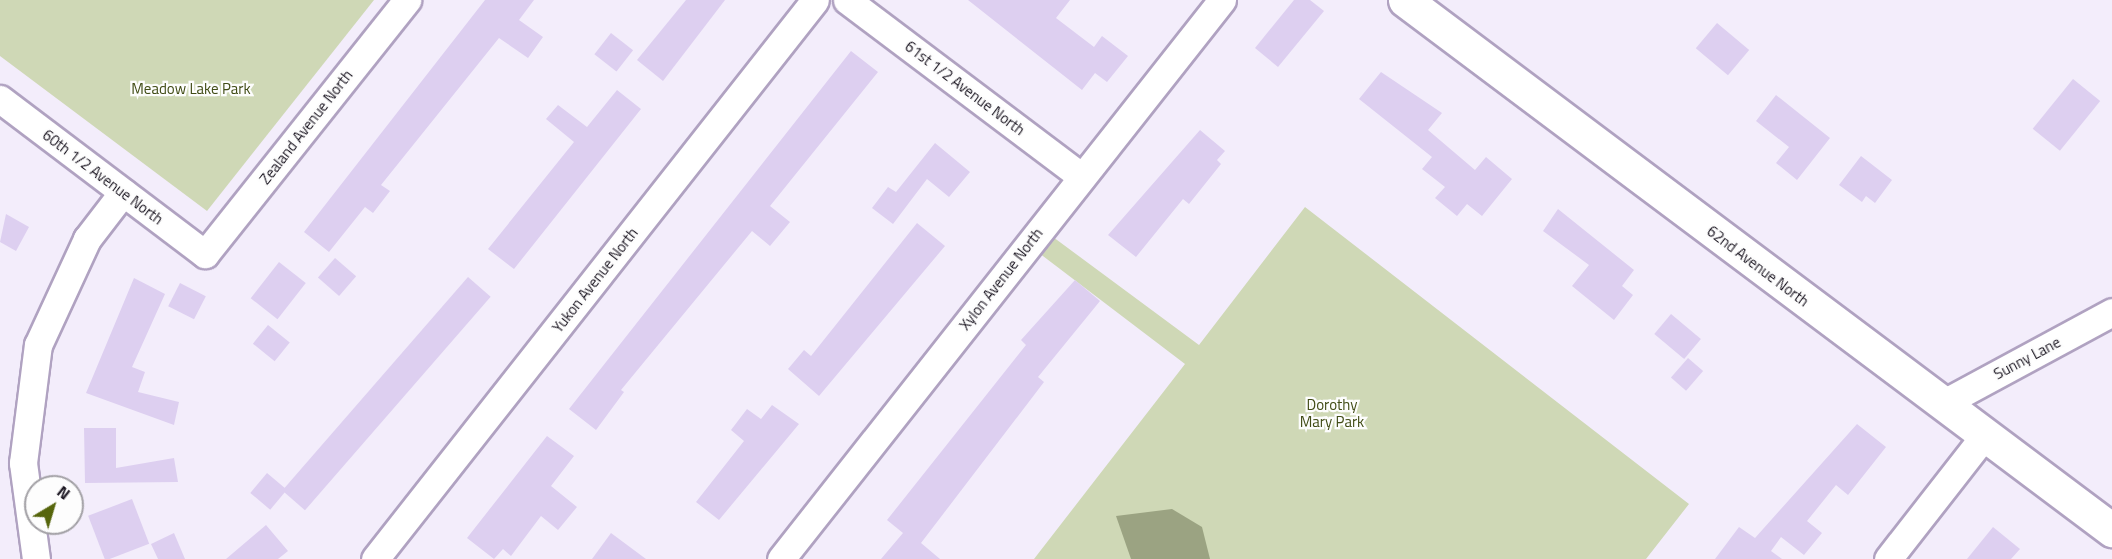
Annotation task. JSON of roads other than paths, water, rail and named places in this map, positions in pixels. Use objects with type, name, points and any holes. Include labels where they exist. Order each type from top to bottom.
[{"type":"street","name":"Zealand Avenue North","points":[[205,254],[407,0]]},
{"type":"street","name":"Yukon Avenue North","points":[[375,559],[815,0]]},
{"type":"street","name":"61st 1/2 Avenue North","points":[[847,0],[1082,177]]},
{"type":"street","name":"Xylon Avenue North","points":[[781,559],[1222,0]]},
{"type":"street","name":"62nd Avenue North","points":[[1405,0],[2112,530]]},
{"type":"street","name":"60th 1/2 Avenue North","points":[[0,99],[205,254]]},
{"type":"street","points":[[36,559],[23,463],[38,345],[87,238],[123,192]]},
{"type":"street","name":"Sunny Lane","points":[[1942,404],[2112,312]]},
{"type":"street","points":[[1888,559],[1985,435]]},
{"type":"park label","name":"Meadow Lake Park","points":[[191,89]]},
{"type":"park label","name":"Dorothy Mary Park","points":[[1332,412]]}]
